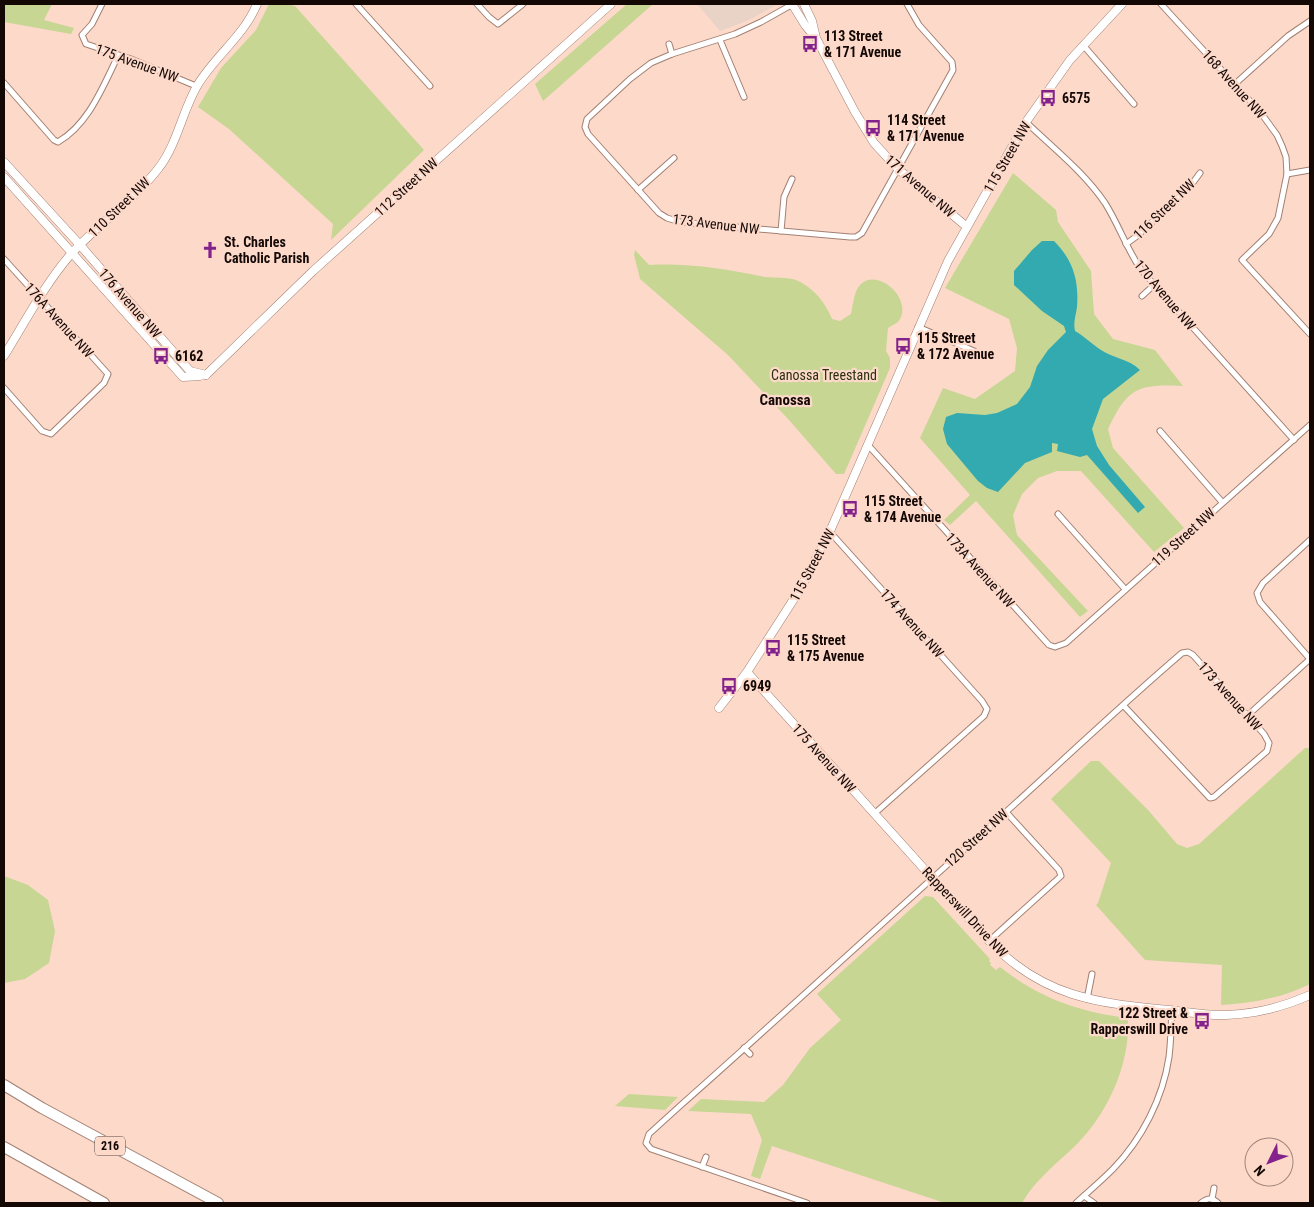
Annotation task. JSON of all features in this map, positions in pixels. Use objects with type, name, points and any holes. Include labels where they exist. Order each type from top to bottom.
[{"type":"highway","name":"216","points":[[4,1085],[166,1177],[218,1203]]},
{"type":"highway","points":[[4,1147],[104,1203]]},
{"type":"street","name":"175 Avenue NW","points":[[102,4],[92,24],[82,35],[86,44],[130,59],[196,86]]},
{"type":"street","name":"110 Street NW","points":[[4,356],[40,298],[72,253],[143,188],[160,167],[174,142],[196,86],[246,25],[258,4]]},
{"type":"street","points":[[356,4],[430,86]]},
{"type":"street","points":[[477,4],[498,24],[523,4]]},
{"type":"street","name":"112 Street NW","points":[[206,375],[313,271],[611,4]]},
{"type":"street","points":[[668,44],[672,54],[720,40],[761,22],[793,4]]},
{"type":"street","name":"171 Avenue NW","points":[[793,4],[805,25],[816,38],[864,128],[881,151],[898,169],[967,227]]},
{"type":"street","name":"171 Avenue NW","points":[[804,4],[812,21],[816,38]]},
{"type":"street","points":[[898,169],[953,70],[952,62],[919,25],[907,4]]},
{"type":"street","name":"168 Avenue NW","points":[[1161,4],[1261,113],[1277,135],[1286,157],[1288,174]]},
{"type":"street","name":"115 Street NW","points":[[719,708],[747,672],[799,591],[830,532],[948,261],[1026,122],[1050,86],[1117,5]]},
{"type":"street","points":[[1235,84],[1288,36],[1310,21]]},
{"type":"street","points":[[720,40],[744,97]]},
{"type":"street","points":[[1083,45],[1134,104]]},
{"type":"street","name":"173 Avenue NW","points":[[672,54],[651,63],[636,74],[588,116],[585,125],[588,134],[659,213],[674,221],[850,237],[860,235],[898,169]]},
{"type":"street","points":[[4,83],[54,140],[58,142],[67,137],[90,110],[118,56]]},
{"type":"street","name":"170 Avenue NW","points":[[1026,122],[1071,164],[1096,191],[1111,213],[1139,266],[1154,285],[1294,440]]},
{"type":"street","points":[[638,190],[674,158]]},
{"type":"street","name":"176 Avenue NW","points":[[4,162],[80,245],[190,372],[206,375]]},
{"type":"street","points":[[1310,170],[1288,174],[1278,218],[1269,234],[1242,260],[1310,334]]},
{"type":"street","name":"116 Street NW","points":[[1126,244],[1189,188],[1200,172]]},
{"type":"street","name":"176 Avenue NW","points":[[4,177],[184,377],[206,375]]},
{"type":"street","points":[[781,231],[784,197],[792,179]]},
{"type":"street","name":"176A Avenue NW","points":[[4,259],[108,374],[104,383],[51,434],[42,431],[4,388]]},
{"type":"street","points":[[1142,296],[1154,285]]},
{"type":"street","points":[[918,327],[974,352]]},
{"type":"street","name":"119 Street NW","points":[[1055,647],[1066,643],[1310,424]]},
{"type":"street","points":[[1160,431],[1222,502]]},
{"type":"street","name":"173A Avenue NW","points":[[868,445],[1048,645],[1055,647]]},
{"type":"street","points":[[1058,514],[1125,589]]},
{"type":"street","name":"174 Avenue NW","points":[[830,532],[982,701],[987,709],[984,716],[874,814]]},
{"type":"street","points":[[1247,716],[1310,659],[1260,602],[1257,593],[1263,583],[1310,540]]},
{"type":"street","name":"173 Avenue NW","points":[[1123,705],[1210,798],[1214,797],[1265,753],[1269,743],[1264,734],[1193,655],[1188,652]]},
{"type":"street","name":"120 Street NW","points":[[702,1168],[651,1150],[646,1143],[649,1134],[1123,705],[1182,653],[1188,652]]},
{"type":"street","name":"175 Avenue NW","points":[[747,672],[902,844]]},
{"type":"street","points":[[989,941],[1061,876],[1059,870],[1006,812]]},
{"type":"street","name":"Rapperswill Drive NW","points":[[902,844],[989,941],[1013,964],[1056,988],[1087,999],[1125,1006],[1225,1015],[1244,1014],[1277,1008],[1310,995]]},
{"type":"street","points":[[1087,999],[1092,974]]},
{"type":"street","points":[[1076,1203],[1125,1156],[1150,1117],[1168,1064],[1172,1010]]},
{"type":"street","points":[[744,1048],[750,1054]]},
{"type":"street","points":[[706,1158],[702,1168],[807,1203]]},
{"type":"street","points":[[1212,1199],[1214,1188]]},
{"type":"street","points":[[1084,1196],[1094,1203]]},
{"type":"street","points":[[1201,1203],[1212,1199],[1218,1203]]},
{"type":"shaded area","points":[[697,4],[778,4],[747,21],[720,31]]},
{"type":"green space","points":[[4,4],[52,4],[44,20],[74,28],[71,34],[4,22]]},
{"type":"green space","points":[[269,4],[295,6],[424,150],[331,240],[333,224],[229,129],[198,107],[221,68],[256,30]]},
{"type":"green space","points":[[627,4],[653,4],[543,101],[535,84]]},
{"type":"green space","points":[[1013,173],[1056,210],[1058,222],[1091,271],[1094,314],[1113,339],[1155,350],[1183,386],[1155,386],[1136,391],[1122,404],[1108,429],[1113,448],[1184,528],[1154,552],[1081,471],[1057,471],[1038,478],[1022,494],[1013,515],[1017,535],[1088,611],[1080,617],[976,501],[950,525],[944,520],[970,495],[920,438],[943,388],[975,399],[1015,371],[1017,348],[1009,319],[945,288]]},
{"type":"green space","name":"Canossa Treestand","points":[[635,250],[649,265],[707,267],[765,277],[796,280],[818,296],[832,319],[840,321],[851,314],[855,294],[861,284],[868,280],[877,280],[893,289],[899,296],[902,314],[898,322],[888,328],[886,351],[890,358],[890,368],[844,474],[836,474],[728,355],[640,279],[634,255]]},
{"type":"green space","points":[[1305,748],[1310,748],[1310,984],[1289,993],[1267,999],[1221,1005],[1222,965],[1145,960],[1096,905],[1111,863],[1051,799],[1091,761],[1099,761],[1149,811],[1177,844],[1187,848],[1199,844]]},
{"type":"green space","points":[[4,876],[28,885],[48,900],[55,931],[49,963],[25,979],[4,983]]},
{"type":"green space","points":[[925,896],[933,897],[990,959],[990,965],[996,970],[1000,967],[1030,987],[1060,1002],[1093,1012],[1128,1018],[1127,1041],[1123,1063],[1108,1102],[1083,1137],[1039,1180],[1022,1203],[945,1203],[772,1146],[760,1179],[751,1176],[762,1140],[751,1114],[688,1111],[701,1099],[764,1102],[783,1085],[810,1048],[841,1020],[817,994]]},
{"type":"green space","points":[[629,1094],[678,1097],[665,1110],[615,1106]]},
{"type":"water","points":[[1042,241],[1054,241],[1061,248],[1070,263],[1076,279],[1077,307],[1074,322],[1075,331],[1101,350],[1131,363],[1140,370],[1103,399],[1092,429],[1097,446],[1109,465],[1145,507],[1138,513],[1087,455],[1080,457],[1057,451],[1058,444],[1052,443],[1052,452],[1025,463],[998,492],[987,488],[978,481],[947,444],[943,429],[946,417],[957,413],[985,415],[997,413],[1017,404],[1030,387],[1037,366],[1048,350],[1066,332],[1064,326],[1042,311],[1014,285],[1014,271]]},
{"type":"place","name":"113 Street & 171 Avenue","points":[[810,44]]},
{"type":"place","name":"6575","points":[[1048,98]]},
{"type":"place","name":"114 Street & 171 Avenue","points":[[873,128]]},
{"type":"place","name":"St. Charles Catholic Parish","points":[[210,250]]},
{"type":"place","name":"115 Street & 172 Avenue","points":[[903,346]]},
{"type":"place","name":"6162","points":[[161,356]]},
{"type":"place","name":"115 Street & 174 Avenue","points":[[850,509]]},
{"type":"place","name":"115 Street & 175 Avenue","points":[[773,648]]},
{"type":"place","name":"6949","points":[[729,686]]},
{"type":"place","name":"122 Street & Rapperswill Drive","points":[[1202,1021]]},
{"type":"district","name":"Canossa","points":[[785,400]]}]
